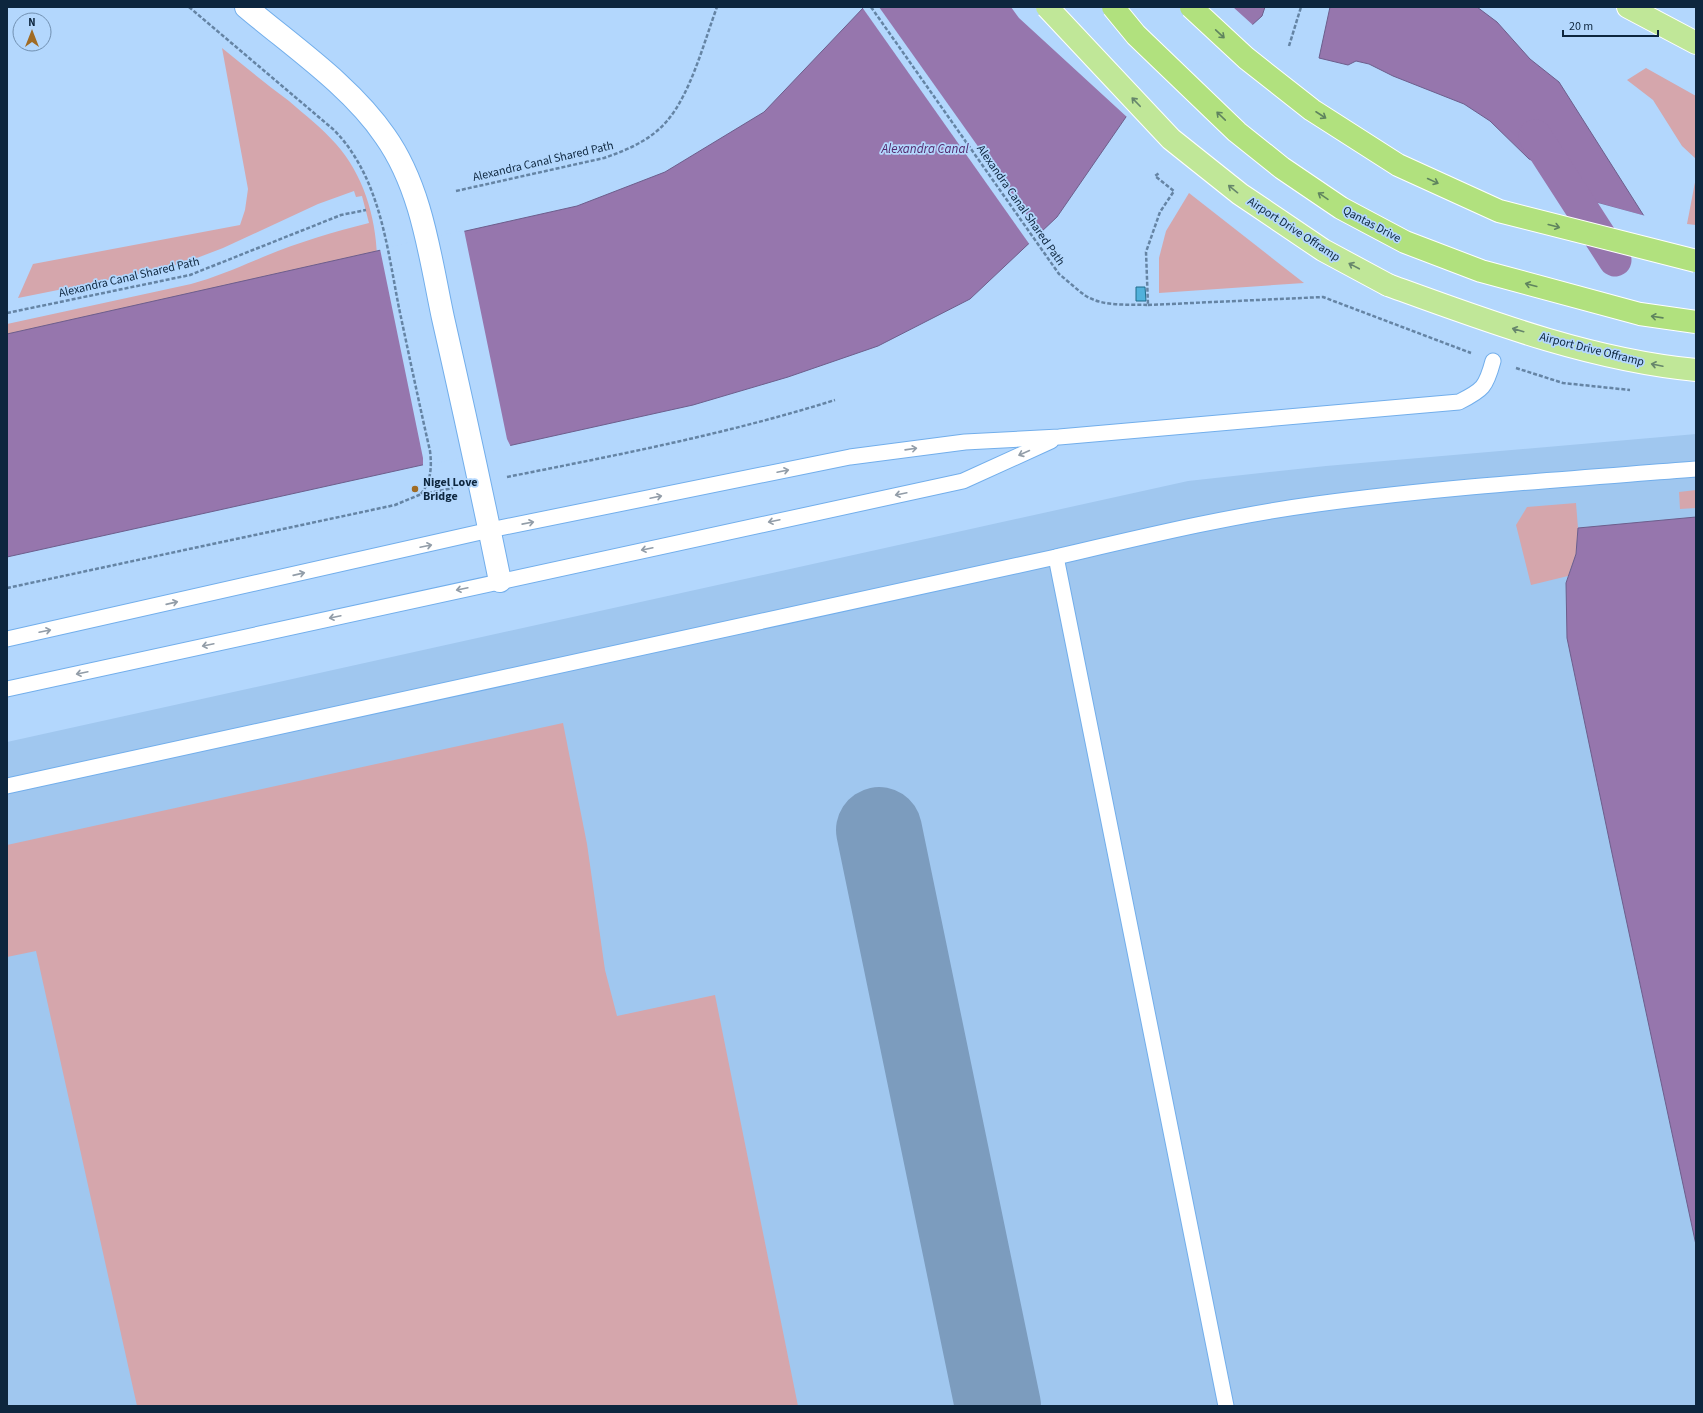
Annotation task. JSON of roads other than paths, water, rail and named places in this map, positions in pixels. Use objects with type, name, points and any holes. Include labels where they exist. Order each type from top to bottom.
[{"type":"highway","name":"Airport Drive Offramp","points":[[1047,7],[1171,139],[1240,194],[1323,250],[1388,285],[1488,322],[1586,350],[1670,368],[1696,370]]},
{"type":"highway","name":"Qantas Drive","points":[[1113,7],[1136,35],[1237,132],[1282,168],[1341,208],[1405,242],[1481,271],[1640,314],[1696,322]]},
{"type":"highway","points":[[1192,7],[1246,58],[1312,110],[1398,165],[1499,211],[1696,261]]},
{"type":"highway","points":[[1628,7],[1696,43]]},
{"type":"street","points":[[246,7],[324,72],[375,122],[393,149],[408,179],[423,228],[477,468],[500,580]]},
{"type":"lane","points":[[7,639],[490,530],[850,457],[965,442],[1060,437],[1459,402],[1477,393],[1488,381],[1493,361]]},
{"type":"lane","points":[[7,689],[500,580],[963,481],[1060,437]]},
{"type":"lane","points":[[7,786],[1056,557],[1201,523],[1316,504],[1456,488],[1696,469]]},
{"type":"lane","points":[[1056,557],[1226,1406]]},
{"type":"water","name":"Alexandra Canal","points":[[864,7],[1265,7],[1262,16],[1218,56],[1187,64],[1137,101],[1057,217],[970,299],[878,346],[788,377],[693,405],[7,557],[7,334],[577,206],[665,172],[764,112]]},
{"type":"water","points":[[1330,7],[1477,7],[1497,22],[1530,59],[1559,82],[1644,216],[1576,197],[1569,178],[1529,159],[1490,121],[1464,104],[1393,76],[1369,64],[1356,61],[1348,65],[1319,58]]},
{"type":"water","points":[[1696,517],[1696,1245],[1567,638],[1566,583],[1576,554],[1578,528]]},
{"type":"waterway","points":[[1535,136],[1615,260]]},
{"type":"place","name":"Nigel Love Bridge","points":[[415,489]]}]
